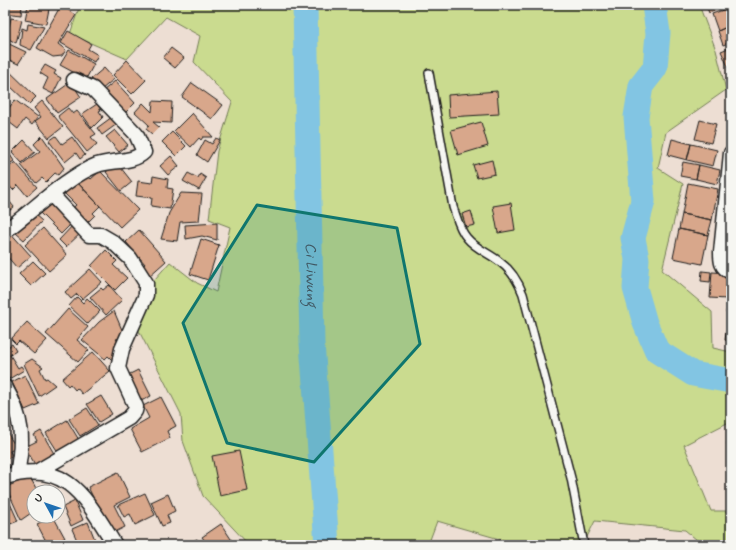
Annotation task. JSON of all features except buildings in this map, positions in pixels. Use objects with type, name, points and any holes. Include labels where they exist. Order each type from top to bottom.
[{"type":"street","points":[[5,231],[29,214],[51,194],[78,174],[97,165],[130,159],[144,152],[136,134],[94,89],[74,80]]},
{"type":"street","points":[[731,154],[721,264],[726,270],[731,272]]},
{"type":"street","points":[[5,387],[18,417],[22,437],[11,475],[38,471],[129,418],[135,411],[136,407],[118,368],[122,349],[143,302],[147,287],[141,273],[120,248],[101,235],[88,235],[51,194]]},
{"type":"street","points":[[38,471],[59,478],[76,489],[87,501],[115,545]]},
{"type":"lane","points":[[429,72],[453,207],[458,223],[471,243],[507,268],[516,280],[523,294],[571,478],[584,545]]},
{"type":"highlighted area","points":[[257,205],[397,228],[420,344],[314,462],[227,443],[183,323]]},
{"type":"green space","points":[[80,5],[699,5],[716,50],[726,90],[666,132],[658,168],[683,184],[662,270],[712,312],[713,348],[731,352],[731,421],[684,445],[711,511],[731,511],[731,545],[703,545],[685,530],[595,521],[583,545],[520,545],[437,521],[428,545],[249,545],[203,496],[183,441],[181,414],[138,329],[151,302],[147,288],[170,262],[197,283],[216,292],[230,227],[209,219],[217,151],[232,102],[194,62],[200,36],[166,17],[127,59],[70,34]]},
{"type":"waterway","name":"Ci Liwung","points":[[305,5],[312,343],[327,545]]},
{"type":"waterway","points":[[654,5],[658,33],[655,68],[641,86],[636,117],[643,201],[633,238],[637,259],[635,288],[645,323],[657,351],[693,374],[731,381]]}]
